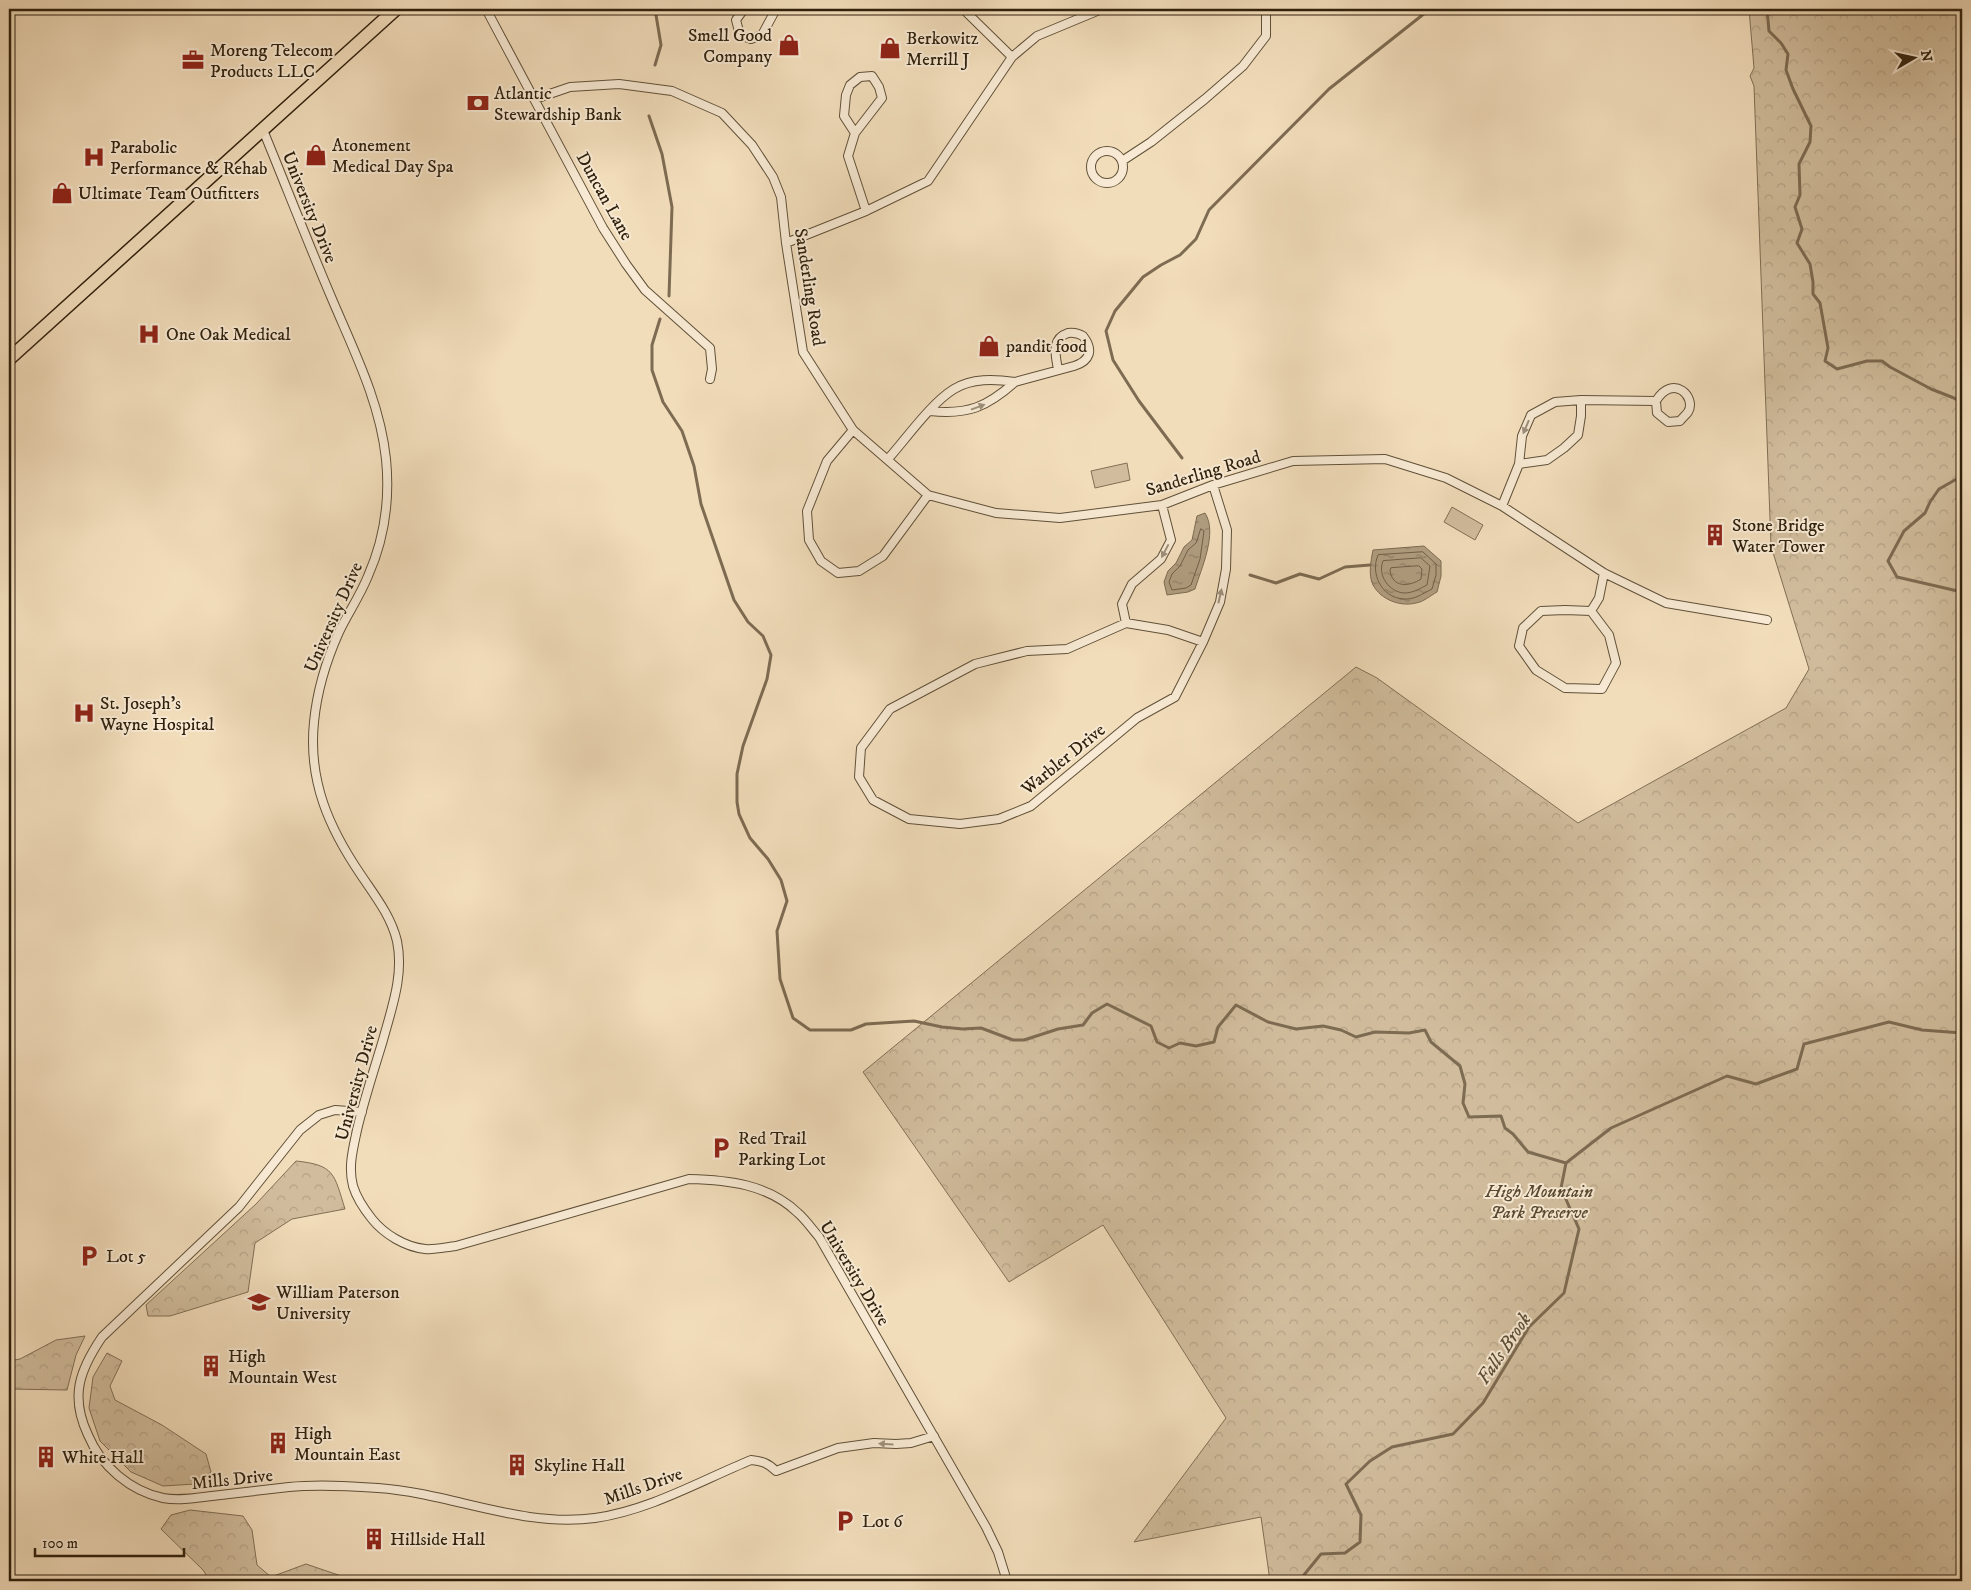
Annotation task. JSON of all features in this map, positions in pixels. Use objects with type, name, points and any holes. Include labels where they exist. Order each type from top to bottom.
[{"type":"main road","points":[[9,359],[396,9]]},
{"type":"street","name":"Duncan Lane","points":[[486,9],[604,228],[626,264],[645,290],[710,348],[712,369],[710,379]]},
{"type":"street","points":[[744,9],[736,20],[740,35],[751,39],[762,35],[776,9]]},
{"type":"street","points":[[963,9],[1012,57]]},
{"type":"street","points":[[786,243],[866,211],[928,181],[1012,57],[1037,36],[1102,9]]},
{"type":"street","points":[[1122,161],[1151,142],[1243,66],[1266,36],[1266,9]]},
{"type":"street","points":[[854,133],[844,116],[846,95],[850,85],[860,77],[872,76],[879,87],[882,98],[854,133],[848,156],[866,211]]},
{"type":"street","name":"Sanderling Road","points":[[535,99],[570,87],[619,84],[672,91],[722,112],[752,145],[773,178],[781,197],[786,243],[803,352],[853,430],[928,495],[996,513],[1060,518],[1162,505],[1213,485],[1293,461],[1385,459],[1446,478],[1502,506],[1604,573],[1666,603],[1767,620]]},
{"type":"street","name":"University Drive","points":[[263,130],[370,388],[383,438],[386,463],[386,513],[382,536],[369,575],[328,659],[318,692],[313,726],[314,767],[324,807],[341,845],[384,908],[392,924],[399,960],[397,990],[362,1112],[351,1160],[353,1185],[362,1206],[380,1229],[407,1244],[427,1249],[456,1246],[689,1179],[722,1180],[749,1185],[776,1197],[798,1212],[819,1237],[986,1527],[998,1552],[1007,1581]]},
{"type":"street","points":[[1110,151],[1119,156],[1122,161],[1123,172],[1120,177],[1111,183],[1100,182],[1092,175],[1091,165],[1100,153],[1110,151]]},
{"type":"street","points":[[930,410],[955,412],[980,407],[1001,394],[1015,382],[1084,363],[1088,358],[1089,345],[1084,336],[1073,332],[1057,340],[1055,344],[1058,370]]},
{"type":"street","points":[[888,459],[930,410],[955,388],[971,383],[997,379],[1015,382]]},
{"type":"street","points":[[1671,388],[1681,389],[1687,395],[1690,404],[1689,411],[1680,421],[1668,422],[1657,413],[1656,401],[1662,392],[1671,388]]},
{"type":"street","points":[[1519,464],[1547,460],[1578,435],[1581,400]]},
{"type":"street","points":[[1502,506],[1519,464],[1522,436],[1531,415],[1555,402],[1581,400],[1656,401]]},
{"type":"street","points":[[853,430],[827,461],[807,511],[809,540],[821,561],[838,573],[859,571],[883,556],[928,495]]},
{"type":"street","name":"Warbler Drive","points":[[1126,623],[1067,649],[1027,651],[975,664],[890,709],[861,748],[859,777],[873,800],[909,819],[960,824],[999,819],[1031,806],[1136,718],[1175,697],[1203,642],[1220,602],[1226,569],[1226,530],[1213,485]]},
{"type":"street","points":[[1162,505],[1171,540],[1161,559],[1132,584],[1122,604],[1126,623],[1168,630],[1203,642]]},
{"type":"street","points":[[1591,611],[1599,598],[1604,573]]},
{"type":"street","points":[[1541,611],[1591,611],[1610,635],[1616,663],[1602,689],[1565,688],[1536,670],[1519,646],[1523,628],[1541,611]]},
{"type":"street","name":"Mills Drive","points":[[362,1112],[335,1110],[319,1115],[300,1130],[239,1207],[102,1337],[88,1357],[81,1379],[77,1402],[82,1423],[106,1465],[127,1483],[163,1498],[186,1499],[291,1487],[381,1488],[534,1518],[595,1518],[655,1502],[751,1460],[761,1460],[776,1471],[838,1448],[874,1443],[911,1443],[934,1436]]},
{"type":"green space","name":"High Mountain Park Preserve","points":[[1749,9],[1962,9],[1962,1581],[1270,1581],[1261,1517],[1134,1542],[1226,1418],[1103,1225],[1009,1282],[863,1072],[1356,667],[1377,678],[1578,823],[1786,708],[1809,669],[1771,546],[1754,86],[1750,76],[1754,68]]},
{"type":"green space","points":[[1127,463],[1130,480],[1095,488],[1091,471]]},
{"type":"green space","points":[[1452,507],[1483,525],[1475,540],[1444,522]]},
{"type":"green space","points":[[296,1161],[319,1165],[331,1173],[335,1179],[345,1209],[292,1219],[255,1243],[248,1292],[170,1316],[148,1316],[146,1305],[256,1204]]},
{"type":"green space","points":[[85,1336],[76,1355],[67,1390],[9,1389],[9,1361],[20,1359],[56,1340]]},
{"type":"green space","points":[[107,1353],[122,1361],[110,1386],[115,1400],[162,1425],[206,1454],[211,1472],[195,1484],[163,1486],[131,1472],[100,1441],[89,1408],[93,1377]]},
{"type":"green space","points":[[190,1510],[243,1516],[252,1530],[257,1565],[271,1577],[306,1564],[356,1581],[210,1581],[203,1570],[161,1529],[171,1515]]},
{"type":"water","points":[[1205,513],[1209,521],[1209,541],[1195,589],[1167,595],[1164,582],[1168,571],[1176,563],[1184,547],[1192,540],[1197,516]]},
{"type":"water","points":[[1424,546],[1441,561],[1441,576],[1437,592],[1421,601],[1410,604],[1398,603],[1381,595],[1373,585],[1371,577],[1370,568],[1373,550]]},
{"type":"waterway","points":[[655,9],[661,45],[655,65]]},
{"type":"waterway","points":[[1182,458],[1139,401],[1113,360],[1106,331],[1115,311],[1143,277],[1180,255],[1196,239],[1209,210],[1329,89],[1430,9]]},
{"type":"waterway","points":[[1767,9],[1769,31],[1781,43],[1788,54],[1786,70],[1811,126],[1810,142],[1799,164],[1800,195],[1795,207],[1802,229],[1797,243],[1810,264],[1813,294],[1820,303],[1828,348],[1825,361],[1837,369],[1867,361],[1882,361],[1931,389],[1962,403]]},
{"type":"waterway","points":[[649,116],[662,154],[672,207],[669,296]]},
{"type":"waterway","points":[[660,319],[652,345],[652,370],[663,402],[682,431],[694,466],[701,504],[734,600],[748,622],[763,636],[771,655],[767,679],[743,746],[737,774],[737,802],[739,814],[750,838],[768,859],[781,880],[787,901],[777,931],[780,979],[793,1018],[810,1030],[851,1030],[866,1024],[914,1021],[942,1027],[981,1028],[1013,1040],[1024,1040],[1058,1029],[1083,1025],[1092,1013],[1107,1004],[1151,1026],[1157,1042],[1169,1048],[1180,1043],[1196,1046],[1214,1042],[1218,1027],[1236,1005],[1268,1022],[1296,1029],[1323,1026],[1341,1030],[1356,1037],[1375,1032],[1409,1033],[1425,1030],[1431,1042],[1460,1066],[1465,1084],[1463,1103],[1469,1117],[1501,1116],[1505,1128],[1513,1134],[1528,1152],[1566,1163]]},
{"type":"waterway","points":[[1962,476],[1939,489],[1925,513],[1904,531],[1888,561],[1897,577],[1962,592]]},
{"type":"waterway","points":[[1250,575],[1276,583],[1300,574],[1319,579],[1345,567],[1370,565]]},
{"type":"waterway","name":"Falls Brook","points":[[1299,1581],[1321,1554],[1345,1553],[1360,1542],[1361,1515],[1346,1484],[1370,1461],[1392,1447],[1453,1434],[1483,1403],[1529,1327],[1564,1293],[1579,1229],[1561,1188],[1566,1163],[1611,1128],[1727,1076],[1756,1084],[1797,1069],[1804,1044],[1889,1022],[1922,1030],[1962,1033]]},
{"type":"place","name":"Smell Good Company","points":[[789,45]]},
{"type":"place","name":"Berkowitz Merrill J","points":[[890,48]]},
{"type":"place","name":"Moreng Telecom Products LLC","points":[[193,60]]},
{"type":"place","name":"Atlantic Stewardship Bank","points":[[478,103]]},
{"type":"place","name":"Atonement Medical Day Spa","points":[[316,155]]},
{"type":"place","name":"Parabolic Performance & Rehab","points":[[94,157]]},
{"type":"place","name":"Ultimate Team Outfitters","points":[[62,193]]},
{"type":"place","name":"One Oak Medical","points":[[149,334]]},
{"type":"place","name":"pandit food","points":[[989,346]]},
{"type":"place","name":"Stone Bridge Water Tower","points":[[1715,535]]},
{"type":"place","name":"St. Joseph's Wayne Hospital","points":[[84,713]]},
{"type":"place","name":"Red Trail Parking Lot","points":[[721,1148]]},
{"type":"place","name":"Lot 5","points":[[89,1256]]},
{"type":"place","name":"William Paterson University","points":[[259,1302]]},
{"type":"place","name":"High Mountain West","points":[[211,1366]]},
{"type":"place","name":"High Mountain East","points":[[278,1443]]},
{"type":"place","name":"White Hall","points":[[46,1457]]},
{"type":"place","name":"Skyline Hall","points":[[517,1465]]},
{"type":"place","name":"Lot 6","points":[[845,1521]]},
{"type":"place","name":"Hillside Hall","points":[[374,1539]]}]
